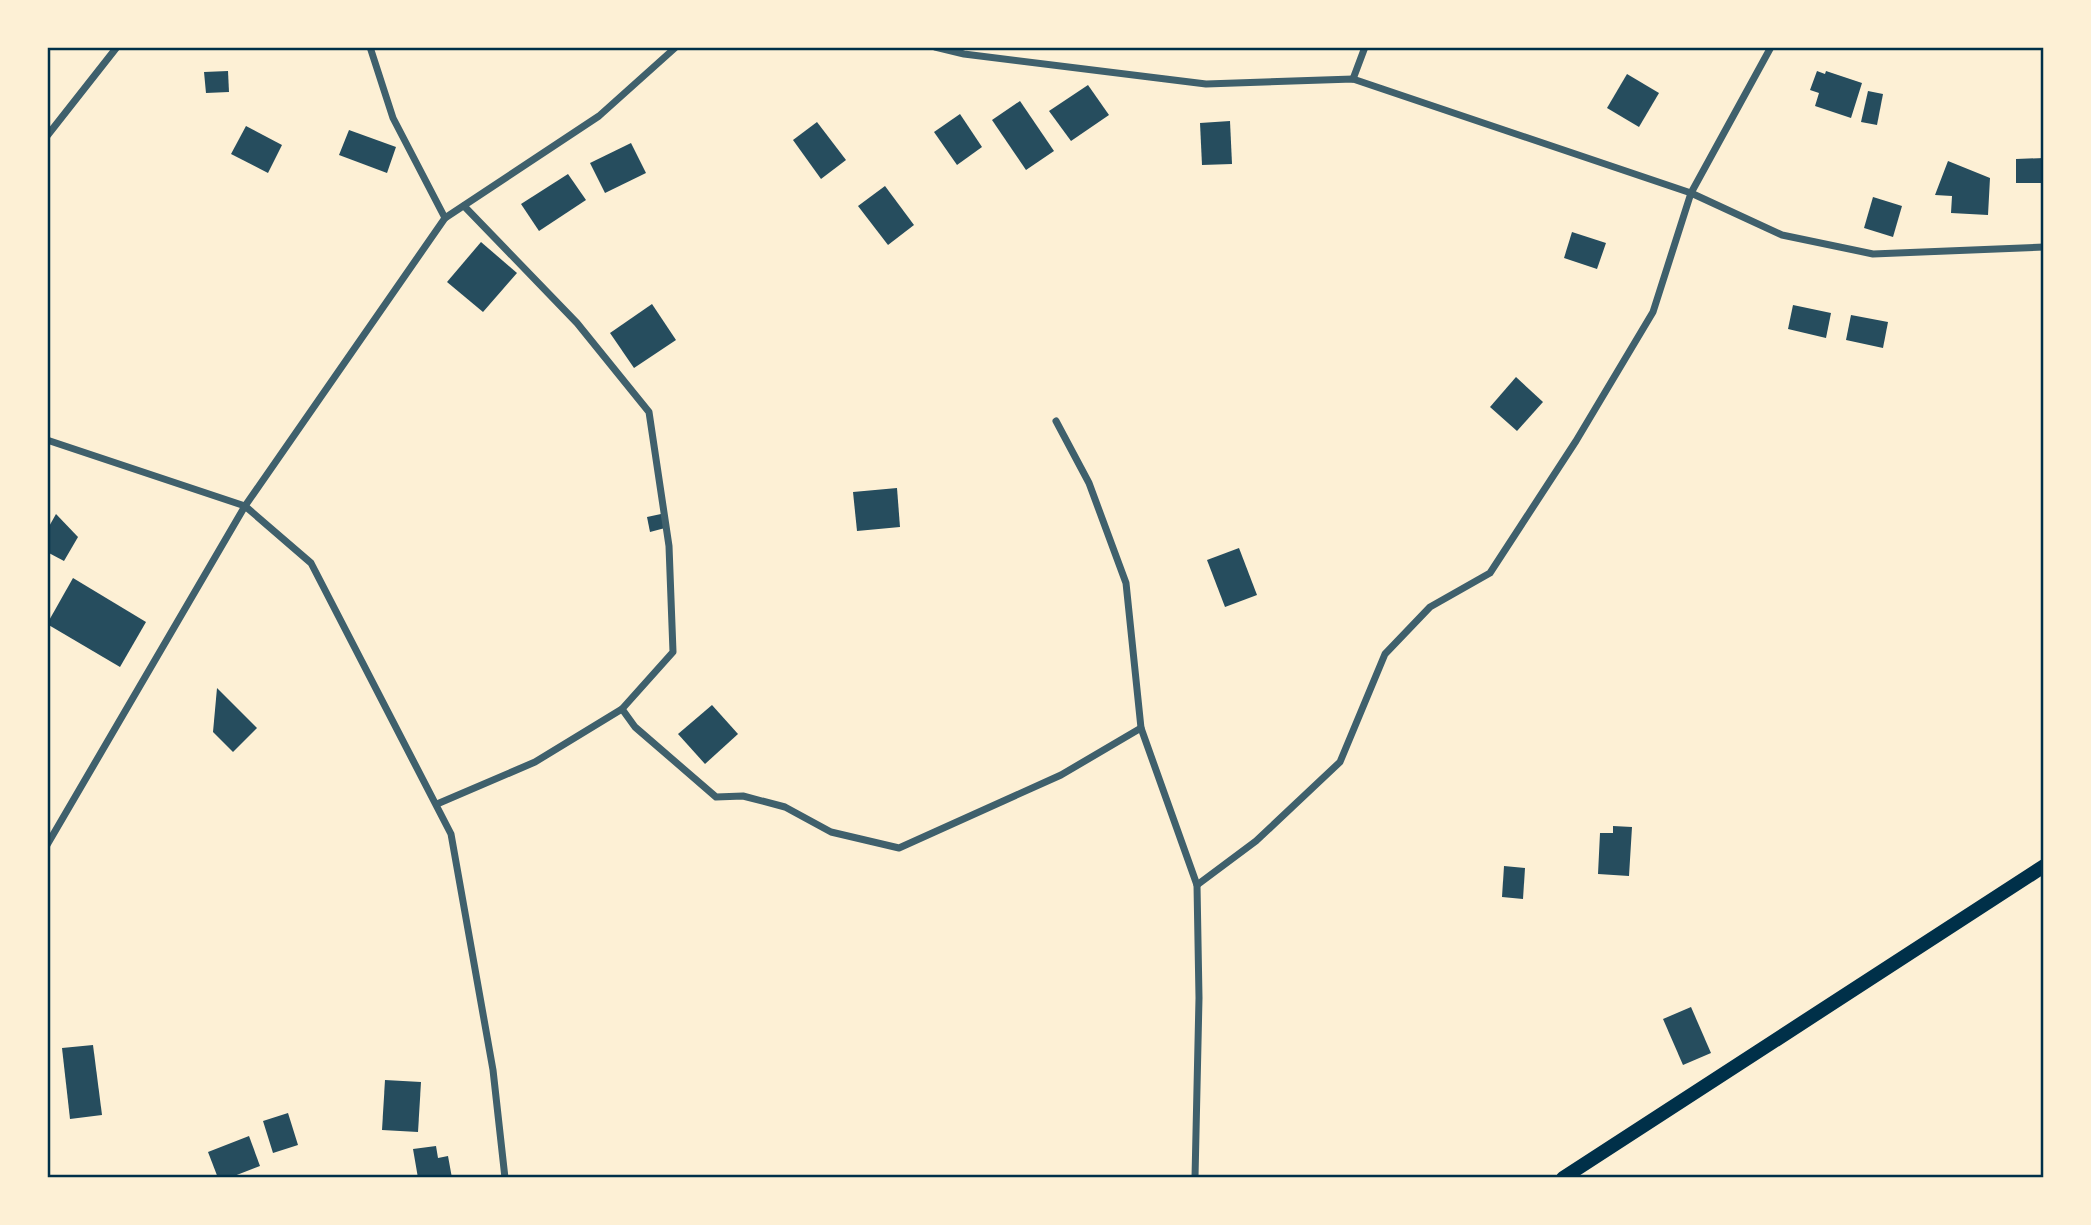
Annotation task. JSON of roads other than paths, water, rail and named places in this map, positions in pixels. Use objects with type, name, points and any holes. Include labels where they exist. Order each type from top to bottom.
[{"type":"main road","points":[[1563,1178],[2044,866]]},
{"type":"street","points":[[47,136],[117,47]]},
{"type":"street","points":[[370,47],[393,118],[446,218]]},
{"type":"street","points":[[47,845],[246,506],[446,218],[599,116],[676,47]]},
{"type":"street","points":[[935,47],[1206,84],[1353,79],[1691,193],[1782,235],[1873,254],[2044,247]]},
{"type":"street","points":[[1353,79],[1365,47]]},
{"type":"street","points":[[1197,885],[1256,841],[1340,762],[1385,654],[1430,607],[1490,573],[1576,442],[1653,312],[1691,193],[1771,47]]},
{"type":"street","points":[[437,804],[535,762],[622,709],[673,652],[668,546],[649,412],[577,323],[464,206]]},
{"type":"street","points":[[1056,422],[1089,483],[1126,583],[1141,728],[1197,885],[1199,998],[1195,1178]]},
{"type":"street","points":[[47,440],[246,506],[311,563],[451,834],[493,1070],[505,1178]]},
{"type":"street","points":[[622,709],[635,727],[716,797],[744,796],[785,807],[831,832],[899,848],[1061,775],[1141,728]]}]
